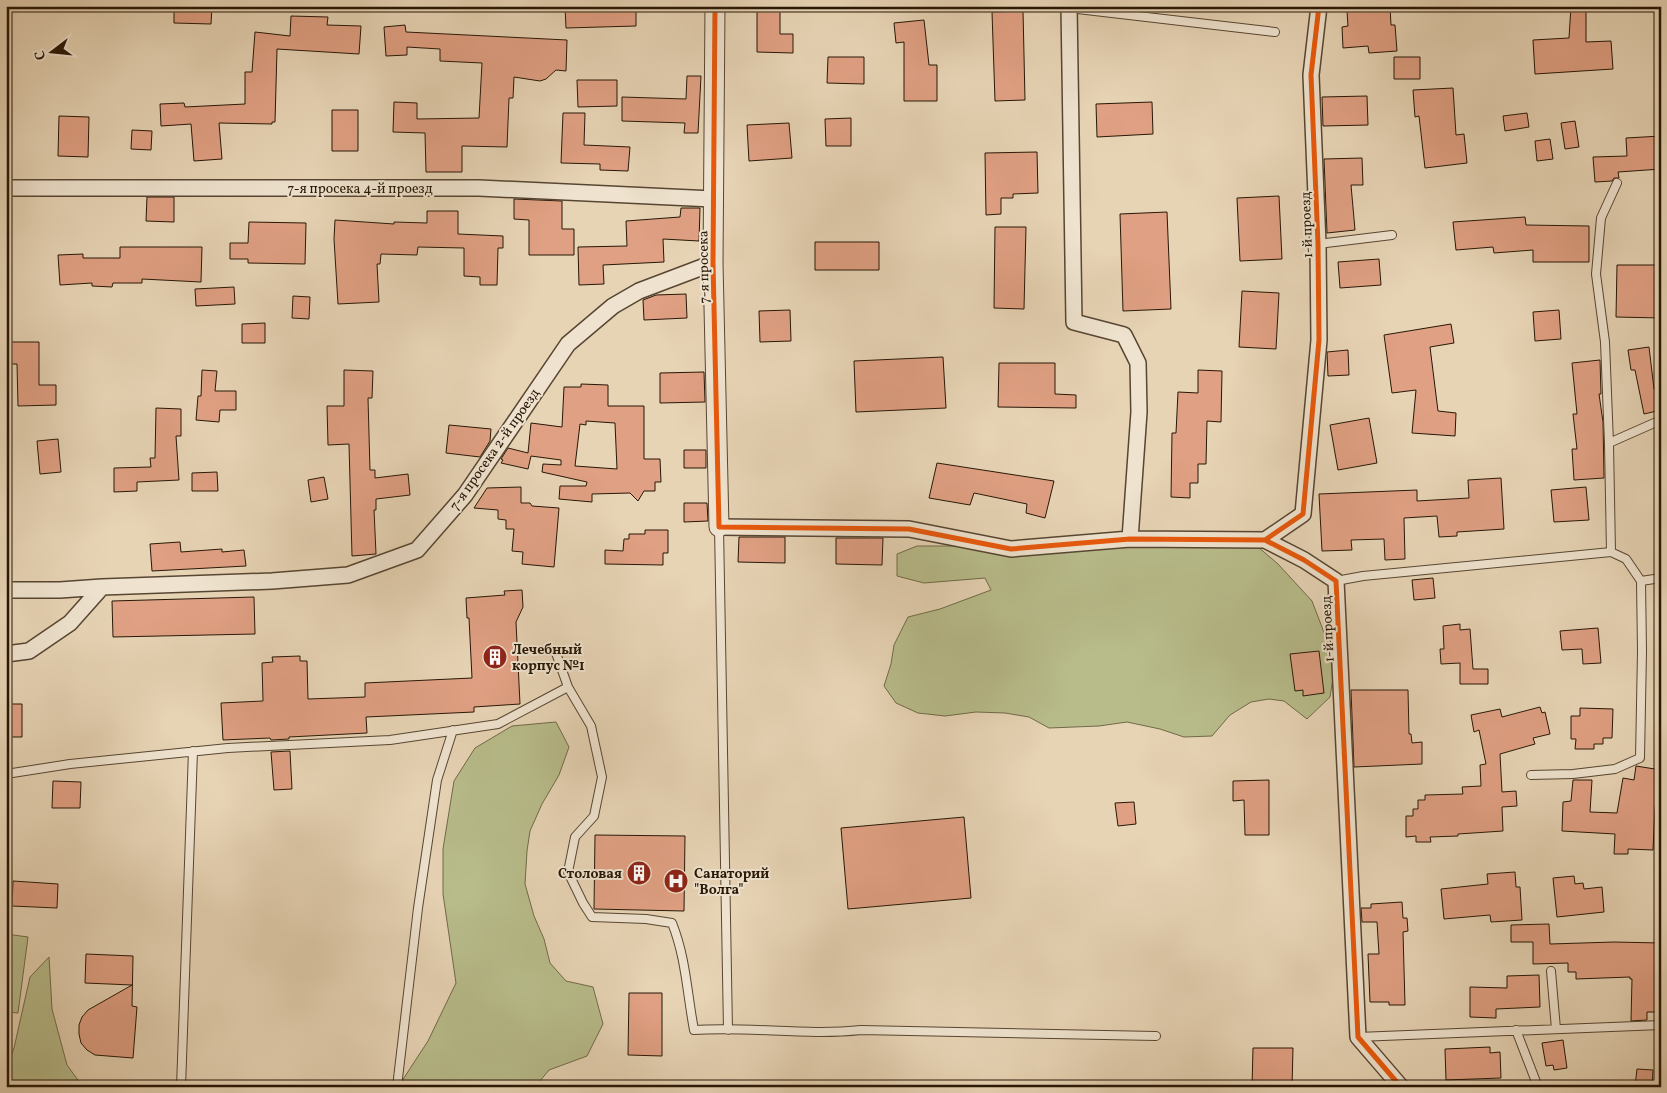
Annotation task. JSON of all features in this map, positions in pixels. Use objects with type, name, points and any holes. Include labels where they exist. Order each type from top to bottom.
[{"type":"street","name":"7-я просека","points":[[715,6],[713,263],[719,527]]},
{"type":"street","name":"1-й проезд","points":[[1319,6],[1311,76],[1318,244],[1319,340],[1303,514],[1266,540],[1304,560],[1336,581],[1358,1037]]},
{"type":"street","points":[[1068,7],[1074,322],[1124,335],[1138,363],[1139,412],[1130,539]]},
{"type":"street","name":"7-я просека 4-й проезд","points":[[6,188],[479,188],[713,199]]},
{"type":"street","name":"7-я просека 2-й проезд","points":[[6,590],[60,590],[102,586],[272,581],[348,575],[417,550],[465,495],[568,344],[613,306],[639,291],[713,263]]},
{"type":"street","points":[[719,527],[909,529],[1010,549],[1130,539],[1266,540]]},
{"type":"street","points":[[6,654],[29,651],[70,623],[102,586]]},
{"type":"street","points":[[1358,1037],[1401,1087]]},
{"type":"lane","points":[[1068,7],[1275,32]]},
{"type":"lane","points":[[1611,552],[1610,443],[1605,342],[1596,274],[1601,218],[1617,183]]},
{"type":"lane","points":[[1318,244],[1392,235]]},
{"type":"lane","points":[[1610,443],[1661,420]]},
{"type":"lane","points":[[719,527],[728,1030]]},
{"type":"lane","points":[[1336,581],[1363,576],[1611,552],[1626,559],[1640,581],[1642,660],[1640,758],[1615,769],[1573,774],[1531,774]]},
{"type":"lane","points":[[1640,581],[1661,578]]},
{"type":"lane","points":[[556,654],[568,687],[591,726],[602,777],[594,816],[575,838],[568,872],[592,917],[646,919],[672,923],[680,944],[686,972],[694,1030],[716,1028],[833,1033],[861,1030],[1156,1036]]},
{"type":"lane","points":[[6,774],[70,764],[228,748],[390,740],[498,724],[568,687]]},
{"type":"lane","points":[[397,1087],[418,908],[437,780],[453,730]]},
{"type":"lane","points":[[181,1087],[192,752]]},
{"type":"lane","points":[[1551,971],[1556,1029]]},
{"type":"lane","points":[[1358,1037],[1661,1025]]},
{"type":"lane","points":[[1516,1030],[1538,1087]]},
{"type":"green space","points":[[1250,540],[1278,564],[1312,601],[1328,643],[1334,672],[1330,697],[1307,719],[1284,701],[1269,699],[1251,702],[1230,715],[1212,736],[1184,737],[1160,729],[1127,722],[1099,726],[1049,728],[1029,717],[1005,713],[976,712],[945,716],[918,713],[896,703],[884,686],[891,664],[894,645],[908,617],[940,609],[991,590],[985,578],[924,583],[897,576],[897,554],[917,546]]},
{"type":"green space","points":[[556,722],[569,747],[559,775],[542,804],[530,831],[525,884],[534,916],[544,939],[550,963],[566,981],[593,987],[603,1024],[587,1056],[549,1070],[535,1087],[398,1087],[428,1041],[456,983],[443,894],[443,849],[454,781],[475,748],[512,726]]},
{"type":"green space","points":[[6,934],[28,937],[18,1013],[6,1012]]},
{"type":"green space","points":[[49,957],[52,1009],[67,1065],[83,1087],[6,1087],[6,1072],[14,1048],[30,977]]},
{"type":"building","points":[[174,6],[212,6],[211,24],[174,23]]},
{"type":"building","points":[[565,6],[636,6],[636,26],[566,28]]},
{"type":"building","points":[[757,6],[780,6],[780,34],[793,34],[793,53],[757,52]]},
{"type":"building","points":[[1365,6],[1390,6],[1391,25],[1395,25],[1397,51],[1369,53],[1368,46],[1343,48],[1342,27],[1348,26],[1347,11],[1365,10]]},
{"type":"building","points":[[1571,6],[1586,6],[1586,42],[1611,41],[1613,69],[1535,74],[1533,40],[1569,38]]},
{"type":"building","points":[[1023,11],[1025,100],[995,101],[992,12]]},
{"type":"building","points":[[291,16],[328,17],[327,25],[361,26],[359,54],[277,49],[275,122],[272,122],[272,124],[219,123],[222,159],[194,161],[191,124],[161,126],[160,104],[184,103],[185,107],[245,104],[245,72],[252,72],[255,32],[290,36]]},
{"type":"building","points":[[924,20],[929,65],[937,65],[937,101],[904,101],[904,42],[896,43],[894,23]]},
{"type":"building","points":[[405,25],[406,32],[567,40],[566,71],[556,70],[546,79],[540,81],[514,77],[513,98],[509,98],[507,147],[462,146],[462,172],[426,172],[425,133],[393,132],[394,102],[417,103],[417,119],[479,118],[482,63],[440,61],[440,49],[407,47],[407,55],[386,56],[384,27]]},
{"type":"building","points":[[828,57],[864,57],[864,84],[827,83]]},
{"type":"building","points":[[1394,57],[1420,57],[1420,79],[1394,79]]},
{"type":"building","points":[[687,76],[701,76],[698,133],[684,133],[685,123],[622,121],[622,97],[686,99]]},
{"type":"building","points":[[577,80],[617,80],[617,106],[578,107]]},
{"type":"building","points":[[1453,88],[1456,135],[1464,134],[1467,163],[1425,168],[1419,116],[1415,117],[1413,90]]},
{"type":"building","points":[[1367,96],[1368,125],[1323,126],[1322,97]]},
{"type":"building","points":[[1152,102],[1153,134],[1097,137],[1096,104]]},
{"type":"building","points":[[332,110],[358,110],[358,151],[332,151]]},
{"type":"building","points":[[563,113],[585,113],[584,145],[630,147],[628,171],[600,170],[600,164],[561,163]]},
{"type":"building","points":[[1527,113],[1529,127],[1505,131],[1503,116]]},
{"type":"building","points":[[59,116],[89,117],[88,157],[58,156]]},
{"type":"building","points":[[851,118],[851,146],[826,146],[825,119]]},
{"type":"building","points":[[1575,121],[1579,147],[1565,149],[1561,123]]},
{"type":"building","points":[[789,123],[792,158],[749,161],[747,125]]},
{"type":"building","points":[[132,130],[152,131],[151,150],[131,149]]},
{"type":"building","points":[[1661,136],[1661,169],[1618,172],[1619,178],[1614,178],[1612,181],[1595,182],[1593,157],[1627,156],[1626,138]]},
{"type":"building","points":[[1550,139],[1553,159],[1537,161],[1535,141]]},
{"type":"building","points":[[1037,152],[1038,193],[1013,194],[1013,198],[1001,198],[1001,214],[986,215],[985,153]]},
{"type":"building","points":[[1362,158],[1363,185],[1351,185],[1355,230],[1327,233],[1324,159]]},
{"type":"building","points":[[1279,196],[1282,259],[1240,261],[1237,198]]},
{"type":"building","points":[[147,197],[174,197],[174,222],[146,221]]},
{"type":"building","points":[[514,199],[562,201],[562,229],[574,229],[574,255],[529,255],[529,220],[514,219]]},
{"type":"building","points":[[681,208],[700,208],[699,241],[663,239],[664,262],[603,265],[604,284],[579,285],[578,247],[627,246],[626,221],[680,217]]},
{"type":"building","points":[[427,211],[458,211],[458,234],[503,236],[503,248],[498,248],[497,285],[480,285],[480,277],[464,276],[464,248],[418,247],[417,255],[381,254],[380,264],[377,264],[379,302],[338,304],[334,239],[335,220],[394,224],[394,222],[427,223]]},
{"type":"building","points":[[1167,212],[1171,309],[1123,311],[1120,214]]},
{"type":"building","points":[[1525,217],[1526,225],[1589,226],[1589,262],[1533,262],[1533,250],[1494,253],[1493,247],[1456,250],[1453,222]]},
{"type":"building","points":[[249,222],[306,223],[305,264],[248,263],[248,259],[230,259],[230,243],[248,243]]},
{"type":"building","points":[[995,227],[1026,227],[1024,309],[994,308]]},
{"type":"building","points":[[815,242],[879,242],[879,270],[815,270]]},
{"type":"building","points":[[120,247],[202,247],[201,282],[142,279],[142,283],[113,283],[112,287],[92,286],[92,283],[60,285],[58,255],[83,254],[83,258],[120,258]]},
{"type":"building","points":[[1379,259],[1381,285],[1340,288],[1338,262]]},
{"type":"building","points":[[1617,265],[1661,265],[1661,318],[1616,317]]},
{"type":"building","points":[[234,287],[235,304],[196,306],[195,289]]},
{"type":"building","points":[[1242,291],[1279,293],[1276,349],[1239,347]]},
{"type":"building","points":[[686,294],[687,318],[644,320],[643,300],[656,295]]},
{"type":"building","points":[[293,296],[310,297],[309,319],[292,318]]},
{"type":"building","points":[[790,310],[791,341],[760,342],[759,311]]},
{"type":"building","points":[[1559,310],[1561,339],[1535,341],[1533,312]]},
{"type":"building","points":[[265,323],[265,343],[242,343],[242,324]]},
{"type":"building","points":[[1451,324],[1454,343],[1430,347],[1438,411],[1456,413],[1455,436],[1412,433],[1416,390],[1392,393],[1384,335]]},
{"type":"building","points":[[9,342],[39,342],[39,385],[56,385],[56,405],[18,406],[17,364],[9,364]]},
{"type":"building","points":[[1649,347],[1654,389],[1658,388],[1661,410],[1644,414],[1635,370],[1631,370],[1628,350]]},
{"type":"building","points":[[1348,350],[1349,375],[1328,376],[1327,352]]},
{"type":"building","points":[[943,357],[946,408],[856,412],[854,361]]},
{"type":"building","points":[[1600,360],[1601,394],[1599,394],[1603,422],[1604,478],[1574,480],[1572,449],[1577,449],[1573,414],[1577,414],[1572,363]]},
{"type":"building","points":[[999,363],[1055,363],[1055,394],[1076,395],[1076,408],[998,407]]},
{"type":"building","points":[[202,370],[217,371],[215,391],[236,391],[236,410],[220,410],[219,422],[196,420],[198,396],[201,396]]},
{"type":"building","points":[[344,370],[373,371],[372,398],[368,398],[370,470],[375,470],[375,478],[408,474],[410,495],[376,499],[376,510],[374,510],[376,554],[352,556],[349,444],[328,445],[327,406],[344,406]]},
{"type":"building","points":[[1198,370],[1222,371],[1221,422],[1207,421],[1206,464],[1198,464],[1198,483],[1190,483],[1190,498],[1171,497],[1172,433],[1176,433],[1178,392],[1198,393]]},
{"type":"building","points":[[704,372],[705,402],[660,403],[660,373]]},
{"type":"building","points":[[581,384],[608,385],[608,406],[644,406],[644,459],[660,459],[661,482],[655,482],[655,491],[644,491],[638,501],[630,493],[592,494],[592,502],[559,499],[560,486],[586,486],[587,482],[542,472],[543,464],[561,465],[561,460],[531,456],[528,469],[501,463],[503,460],[501,459],[508,448],[528,453],[531,423],[562,427],[564,387],[581,387]],"holes":[[[586,421],[615,423],[617,469],[575,466],[580,424],[586,425]]]},
{"type":"building","points":[[156,408],[181,409],[181,436],[176,436],[179,480],[137,482],[137,491],[114,492],[114,468],[151,467],[150,458],[155,458]]},
{"type":"building","points":[[1369,418],[1377,463],[1338,470],[1330,425]]},
{"type":"building","points":[[449,425],[491,429],[490,441],[480,457],[446,453]]},
{"type":"building","points":[[58,439],[61,472],[40,474],[37,441]]},
{"type":"building","points":[[684,450],[706,450],[706,468],[684,468]]},
{"type":"building","points":[[937,463],[1054,481],[1045,518],[1026,513],[1027,504],[974,493],[970,505],[929,498]]},
{"type":"building","points":[[217,472],[218,491],[192,491],[192,473]]},
{"type":"building","points":[[324,477],[328,499],[311,502],[308,480]]},
{"type":"building","points":[[1501,478],[1504,529],[1457,532],[1457,536],[1439,537],[1437,516],[1404,518],[1405,559],[1385,560],[1384,539],[1351,540],[1352,550],[1322,551],[1319,494],[1417,490],[1417,501],[1469,498],[1468,480]]},
{"type":"building","points":[[521,487],[521,503],[530,503],[532,506],[559,508],[554,567],[522,564],[523,552],[512,551],[514,529],[506,529],[506,520],[498,519],[498,510],[474,508],[487,488]]},
{"type":"building","points":[[1586,487],[1589,520],[1554,522],[1551,490]]},
{"type":"building","points":[[684,503],[707,503],[708,521],[684,522]]},
{"type":"building","points":[[645,530],[668,530],[668,553],[663,553],[663,565],[605,564],[605,550],[623,551],[624,539],[629,539],[629,534],[645,534]]},
{"type":"building","points":[[739,537],[785,537],[785,563],[738,562]]},
{"type":"building","points":[[836,538],[883,538],[882,565],[836,564]]},
{"type":"building","points":[[180,542],[181,552],[222,549],[222,552],[244,550],[246,566],[152,571],[150,544]]},
{"type":"building","points":[[1433,578],[1435,598],[1414,600],[1412,580]]},
{"type":"building","points":[[522,590],[523,607],[516,622],[520,704],[474,707],[474,712],[366,717],[367,733],[289,737],[289,739],[271,740],[270,738],[223,740],[221,703],[263,701],[262,663],[273,662],[272,657],[300,656],[300,661],[307,661],[308,699],[365,697],[365,683],[472,678],[466,598],[505,595],[504,591]]},
{"type":"building","points":[[254,597],[255,634],[113,637],[112,601]]},
{"type":"building","points":[[1460,624],[1460,630],[1470,629],[1473,669],[1488,669],[1488,684],[1460,684],[1460,663],[1441,664],[1440,649],[1444,649],[1443,626]]},
{"type":"building","points":[[1598,628],[1601,663],[1583,664],[1582,649],[1562,650],[1560,631]]},
{"type":"building","points":[[1319,651],[1324,693],[1303,696],[1303,690],[1295,691],[1290,654]]},
{"type":"building","points":[[1351,690],[1408,690],[1409,734],[1411,734],[1412,743],[1422,742],[1422,764],[1354,767]]},
{"type":"building","points":[[6,704],[22,704],[22,737],[6,737]]},
{"type":"building","points":[[1540,707],[1542,713],[1545,712],[1550,734],[1533,738],[1535,744],[1500,754],[1502,792],[1516,791],[1517,806],[1502,807],[1503,831],[1430,837],[1431,842],[1416,842],[1416,836],[1406,837],[1406,816],[1413,816],[1413,809],[1418,809],[1418,800],[1425,800],[1425,795],[1463,794],[1462,787],[1481,786],[1480,765],[1486,764],[1479,730],[1474,732],[1471,715],[1500,709],[1502,717]]},
{"type":"building","points":[[1580,708],[1613,709],[1612,738],[1603,738],[1603,744],[1594,744],[1594,749],[1575,749],[1576,739],[1571,739],[1571,716],[1580,716]]},
{"type":"building","points":[[290,751],[292,789],[274,790],[271,752]]},
{"type":"building","points":[[1636,766],[1661,770],[1661,808],[1655,807],[1653,850],[1628,849],[1628,854],[1614,854],[1615,834],[1562,831],[1563,802],[1571,801],[1573,780],[1592,780],[1590,812],[1617,813],[1623,778],[1634,780]]},
{"type":"building","points":[[1269,780],[1269,835],[1245,835],[1244,800],[1233,801],[1233,781]]},
{"type":"building","points":[[53,781],[81,782],[80,808],[52,808]]},
{"type":"building","points":[[1134,802],[1136,824],[1118,826],[1115,803]]},
{"type":"building","points":[[964,817],[971,898],[848,909],[841,828]]},
{"type":"building","name":"Столовая","points":[[595,835],[685,836],[684,911],[594,909]]},
{"type":"building","points":[[1515,872],[1516,887],[1520,887],[1522,920],[1491,922],[1490,915],[1444,919],[1441,889],[1488,884],[1487,874]]},
{"type":"building","points":[[1574,876],[1575,884],[1583,883],[1584,889],[1602,887],[1604,912],[1557,917],[1553,878]]},
{"type":"building","points":[[13,881],[58,884],[57,908],[12,906]]},
{"type":"building","points":[[1402,902],[1403,918],[1407,918],[1408,931],[1403,932],[1405,1005],[1389,1005],[1389,1002],[1370,1002],[1368,954],[1379,954],[1377,922],[1362,922],[1361,908],[1371,908],[1371,904]]},
{"type":"building","points":[[1549,924],[1550,944],[1661,943],[1661,1012],[1647,1012],[1647,1020],[1631,1021],[1632,979],[1630,977],[1576,979],[1576,972],[1568,972],[1568,963],[1533,964],[1533,942],[1511,942],[1511,925]]},
{"type":"building","points":[[86,954],[133,956],[132,1006],[137,1007],[133,1058],[95,1055],[81,1043],[79,1025],[82,1017],[88,1010],[132,985],[85,983]]},
{"type":"building","points":[[1539,975],[1540,1007],[1496,1009],[1496,1018],[1470,1017],[1470,987],[1507,988],[1507,976]]},
{"type":"building","points":[[629,993],[662,993],[662,1056],[628,1055]]},
{"type":"building","points":[[1563,1040],[1567,1068],[1554,1070],[1553,1065],[1546,1066],[1542,1043]]},
{"type":"building","points":[[1490,1047],[1490,1053],[1500,1052],[1501,1078],[1446,1080],[1445,1049]]},
{"type":"building","points":[[1253,1048],[1293,1048],[1292,1087],[1252,1087]]},
{"type":"building","points":[[1637,1069],[1653,1070],[1652,1087],[1635,1087]]},
{"type":"cycle path","points":[[715,6],[713,263],[719,527],[909,529],[1011,549],[1130,539],[1265,540]]},
{"type":"cycle path","points":[[1319,6],[1311,75],[1318,244],[1319,340],[1303,514],[1265,540],[1304,560],[1336,581],[1358,1037],[1401,1087]]},
{"type":"place","name":"Лечебный корпус №1","points":[[495,657]]},
{"type":"place","name":"Столовая","points":[[639,873]]},
{"type":"place","name":"Санаторий \"Волга\"","points":[[676,881]]}]
